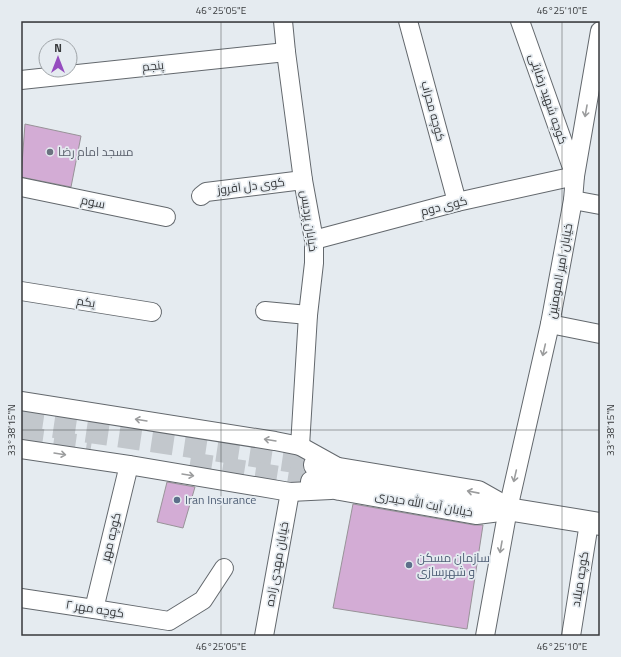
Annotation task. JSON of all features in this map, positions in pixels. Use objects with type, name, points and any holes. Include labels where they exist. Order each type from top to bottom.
[{"type":"main road","name":"خیابان آیت الله حیدری","points":[[313,474],[342,480],[478,492],[508,509],[595,524]]},
{"type":"street","name":"خیابان پردیس","points":[[283,21],[303,180],[314,240],[314,263],[308,315],[300,446]]},
{"type":"street","name":"کوچه محراب","points":[[408,21],[458,202]]},
{"type":"street","name":"کوچه شهید رضایتی","points":[[520,21],[575,176]]},
{"type":"street","name":"خیابان امیر المومنین","points":[[485,636],[508,509],[550,324],[573,200],[575,176],[595,90],[600,32]]},
{"type":"street","name":"پنجم","points":[[21,80],[286,52]]},
{"type":"street","name":"کوی دوم","points":[[314,240],[458,202],[575,176]]},
{"type":"street","name":"کوی دل افروز","points":[[201,196],[206,192],[303,180]]},
{"type":"street","name":"سوم","points":[[21,187],[166,217]]},
{"type":"street","points":[[573,200],[600,205]]},
{"type":"street","name":"یکم","points":[[21,291],[152,312]]},
{"type":"street","points":[[265,311],[308,315]]},
{"type":"street","points":[[550,324],[600,334]]},
{"type":"street","points":[[21,401],[259,438],[300,446],[342,480]]},
{"type":"street","points":[[21,449],[129,465],[290,492],[342,480]]},
{"type":"street","name":"کوچه مهر","points":[[94,609],[129,465]]},
{"type":"street","name":"خیابان مهدی زاده","points":[[264,636],[290,492]]},
{"type":"street","name":"کوچه میلاد","points":[[571,636],[595,524]]},
{"type":"street","name":"کوچه مهر ۲","points":[[21,598],[168,621],[203,600],[224,568]]},
{"type":"building","name":"مسجد امام رضا","points":[[25,124],[81,136],[71,187],[21,177]]},
{"type":"building","name":"Iran Insurance","points":[[167,482],[195,487],[183,528],[157,522]]},
{"type":"building","name":"سازمان مسکن و شهرسازی","points":[[353,504],[474,525],[483,525],[467,629],[333,608]]},
{"type":"tunnel","points":[[21,422],[315,465]]},
{"type":"tunnel","points":[[21,437],[91,447]]},
{"type":"tunnel","points":[[190,463],[312,482]]},
{"type":"place","name":"مسجد امام رضا","points":[[50,152]]},
{"type":"place","name":"Iran Insurance","points":[[177,500]]},
{"type":"place","name":"سازمان مسکن و شهرسازی","points":[[409,565]]}]
